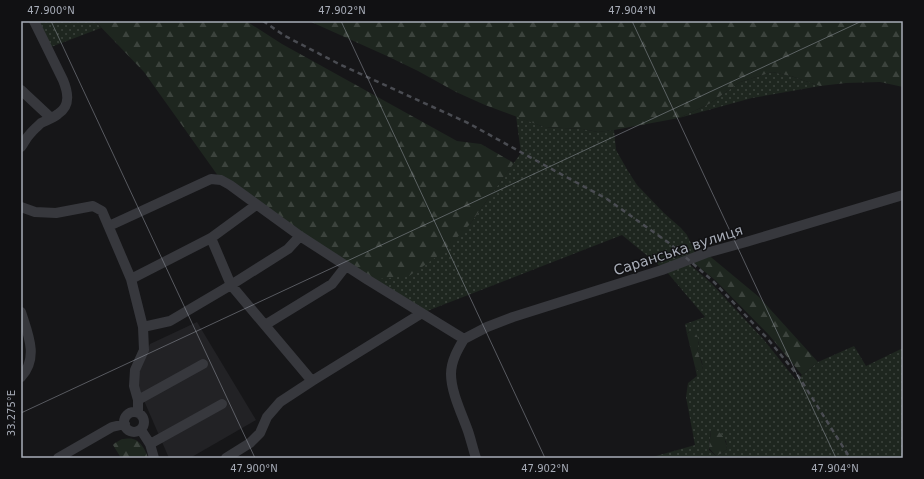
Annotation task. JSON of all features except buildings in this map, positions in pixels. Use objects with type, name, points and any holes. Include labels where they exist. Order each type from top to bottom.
[{"type":"street","points":[[21,147],[30,133],[41,124],[58,114],[66,106],[67,97],[67,89],[34,21]]},
{"type":"street","points":[[23,94],[51,118]]},
{"type":"street","points":[[109,226],[211,179],[221,180],[230,185],[300,236],[464,339],[457,350],[453,361],[451,374],[453,388],[476,458]]},
{"type":"street","name":"Саранська вулиця","points":[[464,339],[487,327],[513,317],[662,270],[706,253],[903,195]]},
{"type":"street","points":[[131,279],[211,238],[256,205]]},
{"type":"street","points":[[21,207],[35,212],[56,214],[93,206],[102,211],[131,279],[143,327],[144,350],[135,370],[134,386],[138,400],[138,413]]},
{"type":"street","points":[[143,327],[170,321],[288,250],[300,236]]},
{"type":"street","points":[[211,238],[232,285],[312,381]]},
{"type":"street","points":[[265,325],[332,284],[346,266]]},
{"type":"street","points":[[21,312],[31,347],[31,361],[27,371],[21,377]]},
{"type":"street","points":[[226,458],[250,443],[260,433],[267,417],[280,402],[422,313]]},
{"type":"street","points":[[138,400],[203,364]]},
{"type":"street","points":[[150,444],[222,404]]},
{"type":"street","points":[[134,412],[142,416],[144,422],[141,430],[136,432],[131,432],[127,429],[125,424],[125,420],[129,414],[134,412]]},
{"type":"street","points":[[58,458],[112,427],[125,424]]},
{"type":"street","points":[[141,430],[150,444],[154,458]]},
{"type":"shaded area","points":[[197,322],[256,420],[190,458],[169,458],[138,387],[138,373],[150,344]]},
{"type":"green space","points":[[37,21],[95,21],[101,28],[51,47]]},
{"type":"green space","points":[[95,21],[246,21],[282,44],[457,141],[481,144],[514,163],[470,224],[442,253],[409,276],[368,280],[221,180],[144,72]]},
{"type":"green space","points":[[309,21],[903,21],[903,87],[880,82],[846,83],[820,86],[791,76],[772,72],[740,82],[709,104],[679,118],[598,132],[583,129],[544,127],[485,105],[456,92],[387,56]]},
{"type":"green space","points":[[772,72],[791,76],[820,86],[752,98],[679,118],[709,104],[740,82]]},
{"type":"green space","points":[[516,116],[544,127],[583,129],[598,132],[614,130],[616,150],[637,185],[687,235],[696,254],[661,267],[622,235],[422,313],[368,280],[470,224],[521,153]]},
{"type":"green space","points":[[706,253],[759,297],[818,362],[802,375],[769,335],[715,280],[689,259]]},
{"type":"green space","points":[[688,263],[711,283],[764,340],[796,380],[818,362],[854,346],[866,366],[903,348],[903,458],[649,458],[695,445],[686,397],[688,383],[697,376],[695,367],[699,372],[703,369],[702,362],[697,351],[699,342],[689,332],[687,334],[685,324],[705,317],[666,271]],"holes":[[[711,430],[726,441],[727,449],[722,453],[716,456],[709,450]]]},
{"type":"green space","points":[[691,331],[695,333],[698,339],[699,344],[697,351],[703,371],[700,373],[695,367],[687,334]]},
{"type":"green space","points":[[712,429],[721,434],[726,442],[727,449],[716,456],[709,448]]},
{"type":"green space","points":[[122,439],[136,440],[141,444],[148,458],[121,458],[113,445]]},
{"type":"railway","points":[[263,21],[285,36],[341,65],[468,123],[607,199],[669,243],[713,281],[767,338],[799,377],[850,458]]}]
